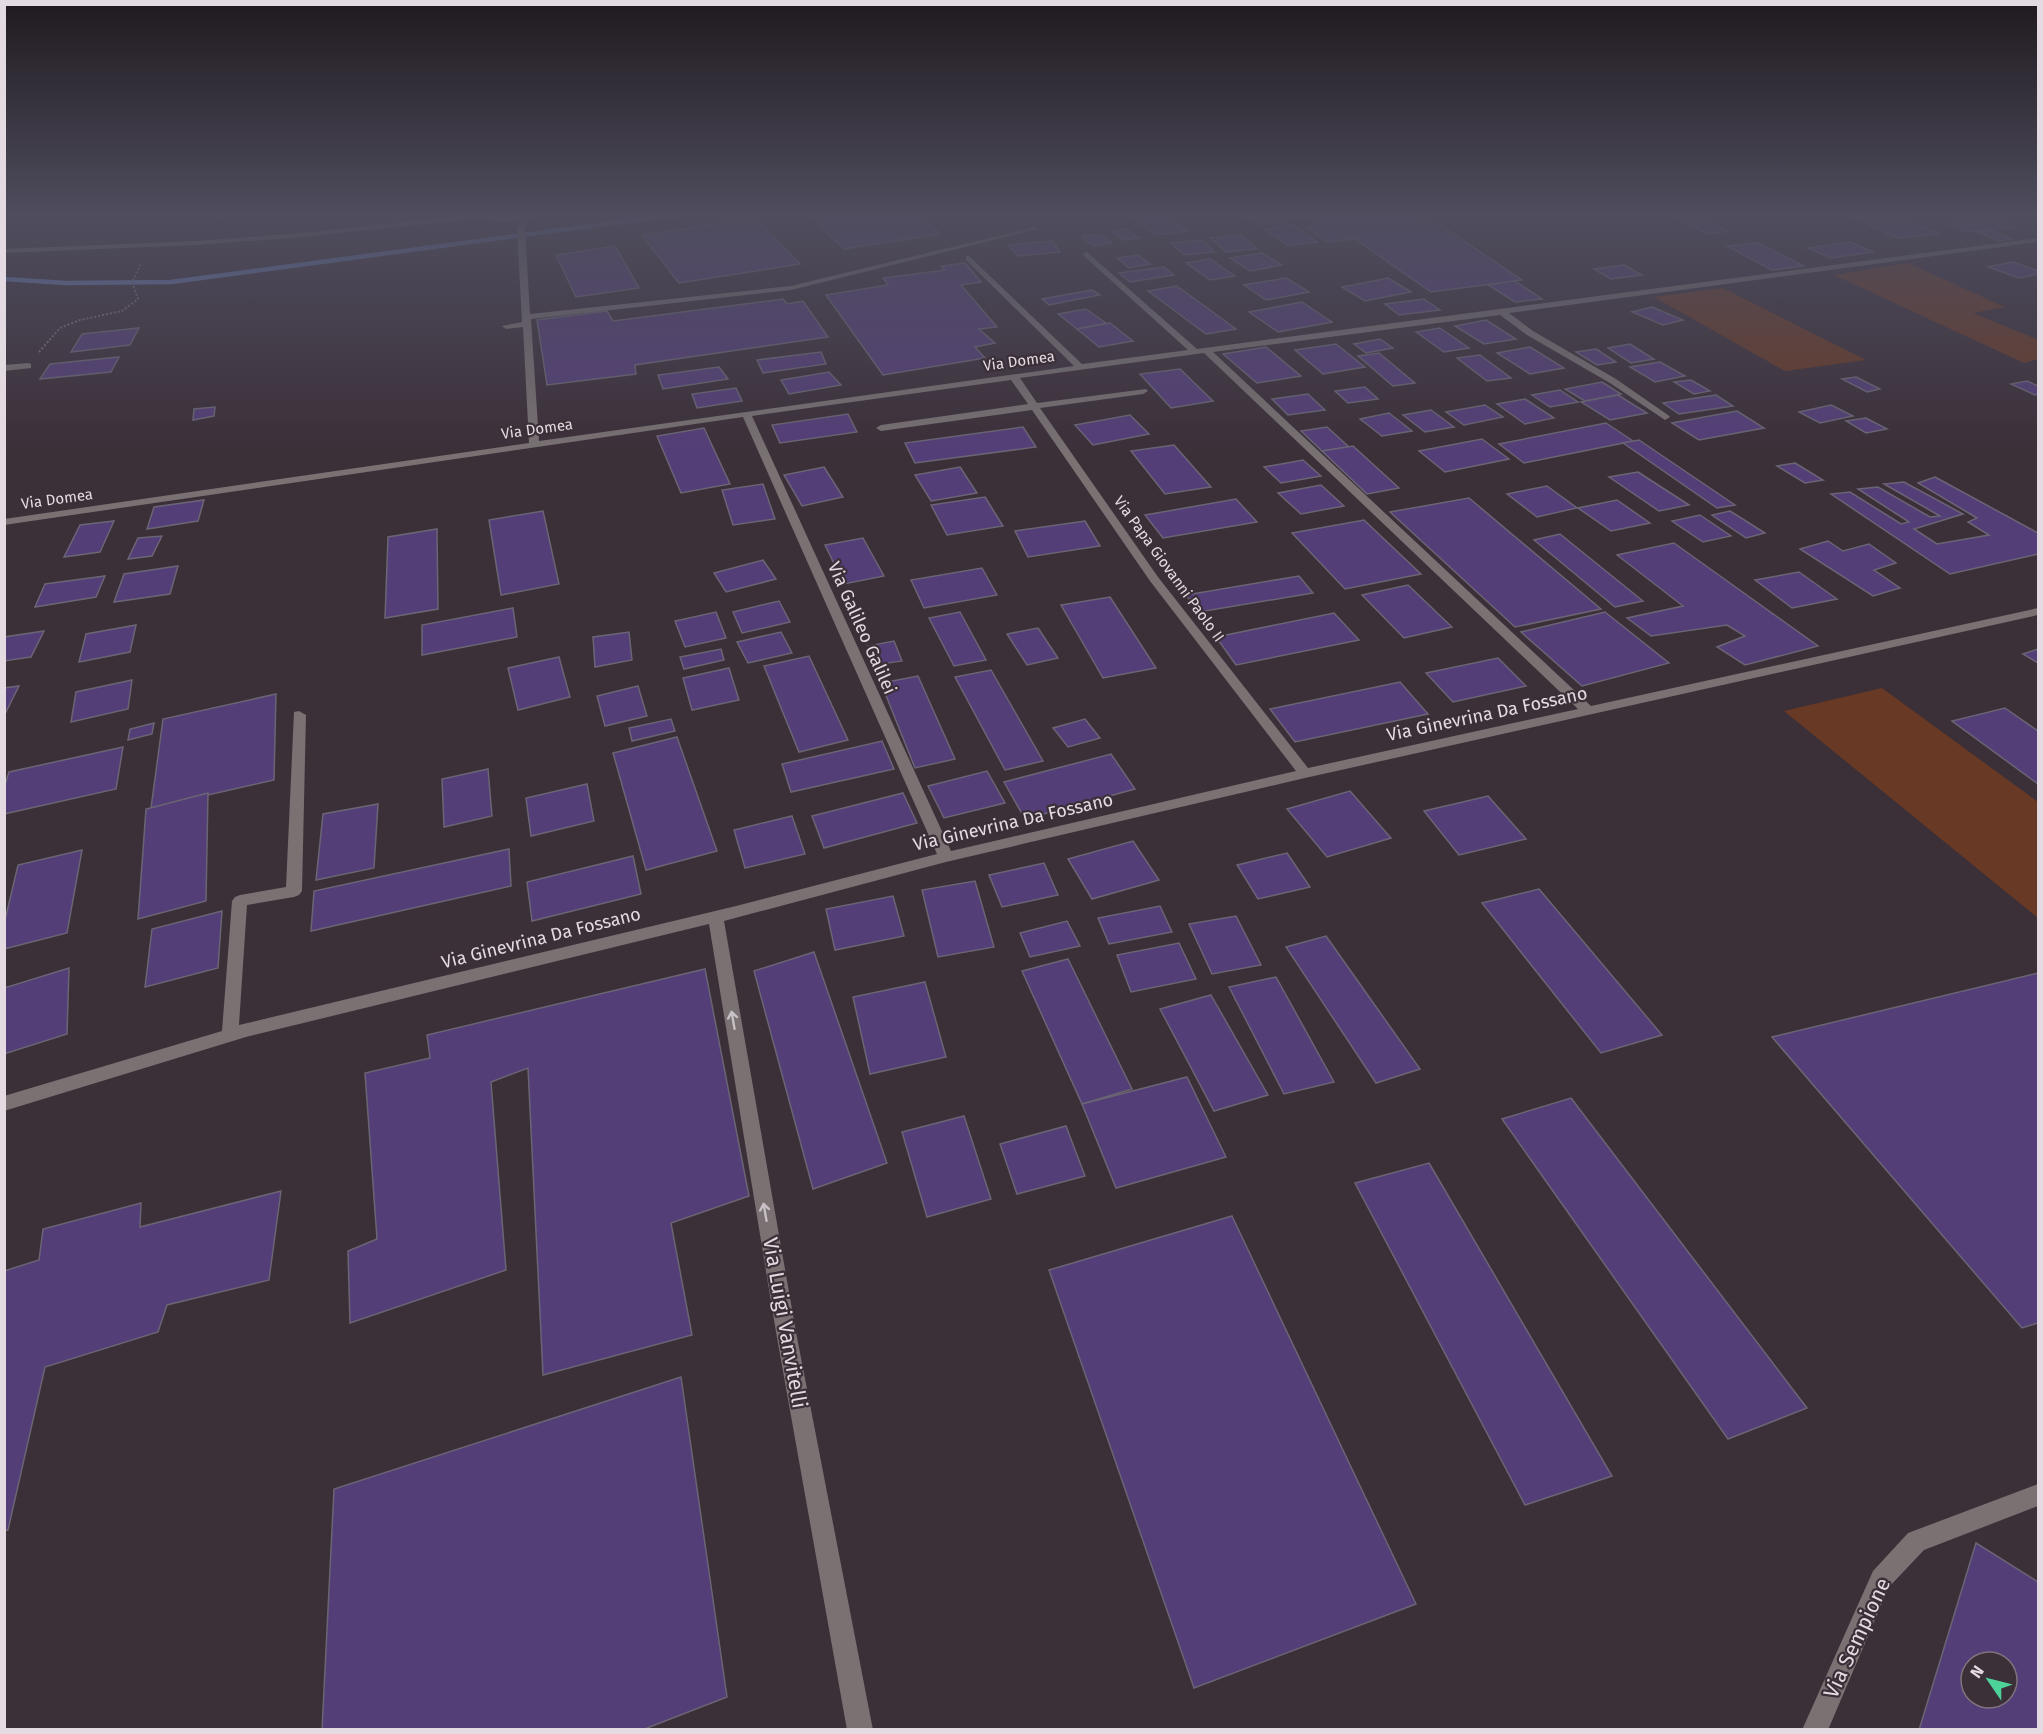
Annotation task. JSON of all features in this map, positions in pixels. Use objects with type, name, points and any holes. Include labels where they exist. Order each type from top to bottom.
[{"type":"street","points":[[524,294],[534,445]]},
{"type":"street","points":[[506,326],[525,321],[743,294]]},
{"type":"street","points":[[1006,294],[1080,367]]},
{"type":"street","points":[[1134,294],[1201,351],[1588,711]]},
{"type":"street","name":"Via Domea","points":[[4,522],[746,413],[1080,367],[1646,294]]},
{"type":"street","points":[[1502,312],[1530,333],[1613,381],[1665,417]]},
{"type":"street","points":[[4,368],[28,366]]},
{"type":"street","name":"Via Papa Giovanni Paolo II","points":[[1014,377],[1154,579],[1305,774]]},
{"type":"street","points":[[881,428],[1143,391]]},
{"type":"street","name":"Via Galileo Galilei","points":[[746,413],[946,857]]},
{"type":"street","name":"Via Ginevrina Da Fossano","points":[[4,1104],[230,1035],[946,857],[1305,774],[2038,612]]},
{"type":"street","points":[[230,1035],[240,901],[294,891],[299,715]]},
{"type":"street","name":"Via Luigi Vanvitelli","points":[[715,916],[786,1332],[860,1730]]},
{"type":"street","name":"Via Sempione","points":[[1815,1730],[1881,1579],[1916,1541],[2038,1495]]},
{"type":"path","points":[[28,366],[60,328],[81,320],[122,311],[138,299],[136,294]]},
{"type":"shaded area","points":[[1678,294],[1735,294],[1866,360],[1785,371],[1654,297]]},
{"type":"shaded area","points":[[1875,294],[1976,294],[2005,307],[1973,313],[2038,340],[2038,359],[2024,363]]},
{"type":"shaded area","points":[[1882,688],[2038,802],[2038,918],[1784,711]]},
{"type":"building","points":[[575,294],[598,294],[576,297]]},
{"type":"building","points":[[969,294],[997,327],[979,329],[995,343],[975,347],[985,358],[883,375],[826,295]]},
{"type":"building","points":[[1070,294],[1100,295],[1049,305],[1042,299]]},
{"type":"building","points":[[1152,294],[1188,294],[1236,329],[1206,334]]},
{"type":"building","points":[[1257,294],[1299,294],[1266,300]]},
{"type":"building","points":[[1353,294],[1401,294],[1365,301]]},
{"type":"building","points":[[1502,294],[1534,294],[1542,299],[1515,302]]},
{"type":"building","points":[[783,299],[787,304],[803,301],[828,337],[635,365],[636,374],[547,385],[537,320],[607,311],[613,321]]},
{"type":"building","points":[[1424,299],[1440,310],[1399,315],[1385,304]]},
{"type":"building","points":[[1302,302],[1332,322],[1278,332],[1249,312]]},
{"type":"building","points":[[1652,307],[1683,320],[1663,325],[1632,312]]},
{"type":"building","points":[[1086,309],[1106,323],[1077,329],[1058,314]]},
{"type":"building","points":[[1486,320],[1516,339],[1484,344],[1455,326]]},
{"type":"building","points":[[1110,323],[1133,341],[1099,347],[1077,329]]},
{"type":"building","points":[[139,328],[130,345],[71,352],[82,334]]},
{"type":"building","points":[[1440,328],[1469,348],[1444,352],[1416,332]]},
{"type":"building","points":[[1380,339],[1393,348],[1366,353],[1354,344]]},
{"type":"building","points":[[1336,344],[1365,367],[1323,374],[1295,350]]},
{"type":"building","points":[[1630,344],[1654,359],[1631,363],[1608,348]]},
{"type":"building","points":[[1266,347],[1301,376],[1257,383],[1223,354]]},
{"type":"building","points":[[1530,347],[1564,368],[1530,374],[1497,353]]},
{"type":"building","points":[[1596,349],[1616,362],[1597,365],[1576,352]]},
{"type":"building","points":[[821,352],[826,364],[763,373],[757,360]]},
{"type":"building","points":[[1379,353],[1415,383],[1393,386],[1358,356]]},
{"type":"building","points":[[1480,355],[1511,378],[1487,381],[1457,358]]},
{"type":"building","points":[[119,357],[111,372],[40,379],[50,364]]},
{"type":"building","points":[[1660,362],[1685,376],[1655,382],[1630,367]]},
{"type":"building","points":[[719,367],[728,379],[663,389],[658,375]]},
{"type":"building","points":[[1180,369],[1213,401],[1171,408],[1140,374]]},
{"type":"building","points":[[829,372],[841,385],[789,394],[781,380]]},
{"type":"building","points":[[1856,377],[1880,389],[1867,392],[1842,379]]},
{"type":"building","points":[[1691,380],[1710,391],[1694,394],[1674,382]]},
{"type":"building","points":[[2027,381],[2038,386],[2038,394],[2035,395],[2011,384]]},
{"type":"building","points":[[1602,382],[1621,394],[1585,401],[1565,389]]},
{"type":"building","points":[[1365,387],[1378,399],[1348,403],[1335,391]]},
{"type":"building","points":[[736,388],[742,401],[697,408],[692,394]]},
{"type":"building","points":[[1560,390],[1578,402],[1550,407],[1532,395]]},
{"type":"building","points":[[1308,394],[1325,410],[1288,415],[1272,399]]},
{"type":"building","points":[[1618,395],[1647,413],[1610,420],[1581,402]]},
{"type":"building","points":[[1716,395],[1733,406],[1679,414],[1663,403]]},
{"type":"building","points":[[1525,399],[1554,418],[1525,424],[1497,404]]},
{"type":"building","points":[[1485,405],[1503,417],[1464,425],[1446,412]]},
{"type":"building","points":[[1831,405],[1853,416],[1820,423],[1799,412]]},
{"type":"building","points":[[215,407],[214,416],[193,420],[194,409]]},
{"type":"building","points":[[1431,410],[1454,427],[1425,432],[1403,415]]},
{"type":"building","points":[[1737,411],[1764,428],[1699,440],[1672,423]]},
{"type":"building","points":[[1389,413],[1412,431],[1382,436],[1360,419]]},
{"type":"building","points":[[848,414],[857,432],[780,443],[772,425]]},
{"type":"building","points":[[1130,415],[1149,434],[1093,445],[1075,425]]},
{"type":"building","points":[[1866,418],[1887,429],[1866,433],[1846,421]]},
{"type":"building","points":[[1606,423],[1633,441],[1524,463],[1499,444]]},
{"type":"building","points":[[1023,427],[1036,447],[915,463],[905,443]]},
{"type":"building","points":[[1327,427],[1349,447],[1322,451],[1301,431]]},
{"type":"building","points":[[704,428],[730,484],[681,493],[657,436]]},
{"type":"building","points":[[1482,439],[1509,459],[1445,472],[1419,451]]},
{"type":"building","points":[[1639,440],[1735,505],[1717,508],[1623,443]]},
{"type":"building","points":[[1174,445],[1211,487],[1165,494],[1131,451]]},
{"type":"building","points":[[1353,446],[1399,488],[1367,494],[1322,451]]},
{"type":"building","points":[[1303,460],[1321,476],[1281,483],[1264,467]]},
{"type":"building","points":[[1795,463],[1823,480],[1805,483],[1777,466]]},
{"type":"building","points":[[824,467],[843,497],[802,506],[784,475]]},
{"type":"building","points":[[960,467],[977,493],[931,501],[915,475]]},
{"type":"building","points":[[1638,472],[1689,505],[1659,511],[1609,477]]},
{"type":"building","points":[[1935,477],[2038,533],[2038,554],[1950,574],[1831,494],[1850,492],[1901,524],[1909,522],[1858,489],[1878,487],[1930,517],[1940,516],[1884,484],[1904,482],[1963,514],[1914,529],[1937,544],[1989,535],[1968,522],[1977,518],[1918,483]]},
{"type":"building","points":[[763,484],[775,519],[733,525],[722,490]]},
{"type":"building","points":[[1321,485],[1344,506],[1301,514],[1278,493]]},
{"type":"building","points":[[1547,486],[1577,508],[1537,517],[1507,494]]},
{"type":"building","points":[[985,497],[1003,526],[947,535],[931,505]]},
{"type":"building","points":[[1469,498],[1601,609],[1515,627],[1390,512]]},
{"type":"building","points":[[1236,499],[1257,522],[1163,538],[1145,515]]},
{"type":"building","points":[[204,500],[198,521],[147,529],[154,507]]},
{"type":"building","points":[[1617,500],[1650,523],[1611,531],[1578,508]]},
{"type":"building","points":[[543,511],[559,584],[501,595],[489,520]]},
{"type":"building","points":[[1730,511],[1765,533],[1746,538],[1712,515]]},
{"type":"building","points":[[1700,515],[1731,536],[1703,542],[1672,521]]},
{"type":"building","points":[[1364,520],[1421,574],[1345,589],[1292,533]]},
{"type":"building","points":[[114,521],[100,552],[64,557],[80,525]]},
{"type":"building","points":[[1085,521],[1100,546],[1028,557],[1015,531]]},
{"type":"building","points":[[437,529],[438,609],[385,618],[388,537]]},
{"type":"building","points":[[1560,534],[1643,601],[1615,607],[1534,540]]},
{"type":"building","points":[[162,536],[152,556],[128,559],[138,538]]},
{"type":"building","points":[[863,538],[884,576],[844,584],[825,545]]},
{"type":"building","points":[[1828,541],[1843,551],[1869,544],[1896,563],[1874,570],[1900,588],[1873,596],[1800,549]]},
{"type":"building","points":[[1674,543],[1818,646],[1745,665],[1717,647],[1745,636],[1727,625],[1651,636],[1627,618],[1683,606],[1617,555]]},
{"type":"building","points":[[763,560],[776,579],[726,592],[714,573]]},
{"type":"building","points":[[178,566],[170,594],[114,602],[124,574]]},
{"type":"building","points":[[982,568],[997,595],[924,608],[911,580]]},
{"type":"building","points":[[1799,572],[1837,599],[1792,608],[1755,580]]},
{"type":"building","points":[[105,576],[96,597],[35,607],[45,584]]},
{"type":"building","points":[[1299,576],[1313,593],[1199,612],[1186,595]]},
{"type":"building","points":[[1408,585],[1452,627],[1404,638],[1362,595]]},
{"type":"building","points":[[1110,597],[1156,668],[1103,678],[1061,605]]},
{"type":"building","points":[[779,601],[790,622],[742,633],[733,612]]},
{"type":"building","points":[[513,608],[517,637],[422,655],[422,625]]},
{"type":"building","points":[[716,612],[726,638],[685,647],[675,621]]},
{"type":"building","points":[[960,612],[986,660],[954,666],[929,618]]},
{"type":"building","points":[[1605,612],[1669,663],[1582,686],[1521,632]]},
{"type":"building","points":[[1334,613],[1359,640],[1236,665],[1216,637]]},
{"type":"building","points":[[136,625],[130,652],[79,662],[86,634]]},
{"type":"building","points":[[1038,628],[1058,658],[1027,665],[1007,634]]},
{"type":"building","points":[[44,631],[31,657],[4,661],[4,637]]},
{"type":"building","points":[[629,632],[632,660],[595,667],[593,637]]},
{"type":"building","points":[[781,632],[792,653],[748,663],[737,642]]},
{"type":"building","points":[[894,641],[902,661],[875,665],[868,646]]},
{"type":"building","points":[[721,649],[724,660],[684,669],[680,657]]},
{"type":"building","points":[[2038,649],[2038,663],[2023,654]]},
{"type":"building","points":[[809,656],[848,740],[799,752],[764,666]]},
{"type":"building","points":[[559,657],[570,697],[518,710],[508,668]]},
{"type":"building","points":[[1498,658],[1526,686],[1453,702],[1426,673]]},
{"type":"building","points":[[729,668],[739,700],[692,710],[683,678]]},
{"type":"building","points":[[991,670],[1043,761],[1005,770],[955,677]]},
{"type":"building","points":[[918,676],[955,759],[915,768],[881,683]]},
{"type":"building","points":[[132,680],[128,709],[71,722],[76,692]]},
{"type":"building","points":[[1400,682],[1428,714],[1295,742],[1270,709]]},
{"type":"building","points":[[19,686],[4,716],[4,688]]},
{"type":"building","points":[[638,686],[647,716],[605,726],[597,696]]},
{"type":"building","points":[[276,694],[274,780],[151,808],[163,719]]},
{"type":"building","points":[[2005,708],[2038,731],[2038,784],[1952,721]]},
{"type":"building","points":[[671,719],[675,731],[632,741],[629,728]]},
{"type":"building","points":[[1085,719],[1100,738],[1068,747],[1053,728]]},
{"type":"building","points":[[154,723],[152,734],[128,740],[130,729]]},
{"type":"building","points":[[677,737],[717,851],[646,870],[613,753]]},
{"type":"building","points":[[882,741],[894,769],[791,792],[782,764]]},
{"type":"building","points":[[123,747],[116,789],[4,814],[4,788],[9,772]]},
{"type":"building","points":[[1111,754],[1135,789],[1025,819],[1004,782]]},
{"type":"building","points":[[488,769],[492,816],[444,827],[442,779]]},
{"type":"building","points":[[987,771],[1005,803],[944,818],[928,786]]},
{"type":"building","points":[[587,784],[594,821],[531,836],[526,798]]},
{"type":"building","points":[[1350,791],[1391,838],[1327,857],[1287,809]]},
{"type":"building","points":[[208,793],[206,901],[138,919],[146,809]]},
{"type":"building","points":[[903,793],[917,823],[824,848],[812,816]]},
{"type":"building","points":[[1488,796],[1526,839],[1459,855],[1424,811]]},
{"type":"building","points":[[378,804],[374,868],[316,880],[323,814]]},
{"type":"building","points":[[792,816],[805,854],[745,868],[734,830]]},
{"type":"building","points":[[1133,841],[1159,880],[1092,899],[1068,859]]},
{"type":"building","points":[[509,849],[511,886],[311,931],[314,891]]},
{"type":"building","points":[[82,850],[67,933],[4,949],[4,924],[18,865]]},
{"type":"building","points":[[1287,853],[1310,887],[1258,899],[1237,865]]},
{"type":"building","points":[[633,856],[641,894],[532,921],[527,882]]},
{"type":"building","points":[[1044,863],[1058,895],[1002,907],[989,875]]},
{"type":"building","points":[[975,881],[994,947],[938,957],[922,890]]},
{"type":"building","points":[[1539,889],[1662,1035],[1601,1053],[1482,903]]},
{"type":"building","points":[[893,896],[904,936],[835,950],[826,909]]},
{"type":"building","points":[[1160,906],[1172,932],[1109,944],[1098,918]]},
{"type":"building","points":[[222,911],[218,968],[145,987],[152,929]]},
{"type":"building","points":[[1236,916],[1261,965],[1212,974],[1189,924]]},
{"type":"building","points":[[1067,921],[1080,946],[1030,957],[1020,933]]},
{"type":"building","points":[[1326,936],[1420,1069],[1376,1083],[1286,947]]},
{"type":"building","points":[[1179,943],[1196,979],[1131,992],[1117,955]]},
{"type":"building","points":[[814,952],[887,1163],[813,1189],[754,971]]},
{"type":"building","points":[[1068,959],[1132,1089],[1082,1104],[1022,971]]},
{"type":"building","points":[[69,968],[67,1034],[4,1054],[4,988]]},
{"type":"building","points":[[705,969],[749,1196],[671,1223],[692,1335],[543,1375],[528,1068],[491,1082],[506,1270],[350,1323],[348,1251],[377,1239],[365,1073],[430,1058],[427,1035]]},
{"type":"building","points":[[2038,973],[2038,1323],[2022,1328],[1772,1037]]},
{"type":"building","points":[[1276,977],[1334,1082],[1284,1094],[1229,987]]},
{"type":"building","points":[[925,982],[946,1057],[870,1074],[853,997]]},
{"type":"building","points":[[1211,995],[1268,1095],[1214,1111],[1160,1009]]},
{"type":"building","points":[[1187,1077],[1226,1157],[1116,1188],[1082,1104]]},
{"type":"building","points":[[1571,1098],[1807,1408],[1728,1439],[1502,1119]]},
{"type":"building","points":[[964,1116],[991,1199],[927,1217],[902,1132]]},
{"type":"building","points":[[1066,1126],[1085,1176],[1017,1194],[1000,1144]]},
{"type":"building","points":[[1429,1163],[1612,1476],[1525,1505],[1355,1183]]},
{"type":"building","points":[[281,1191],[269,1280],[167,1305],[158,1332],[45,1367],[8,1530],[4,1531],[4,1271],[39,1260],[43,1229],[141,1203],[140,1227]]},
{"type":"building","points":[[1232,1216],[1416,1604],[1194,1688],[1049,1270]]},
{"type":"building","points":[[681,1377],[727,1697],[642,1730],[322,1730],[334,1489]]},
{"type":"building","points":[[1976,1543],[2038,1582],[2038,1730],[1919,1730]]}]
